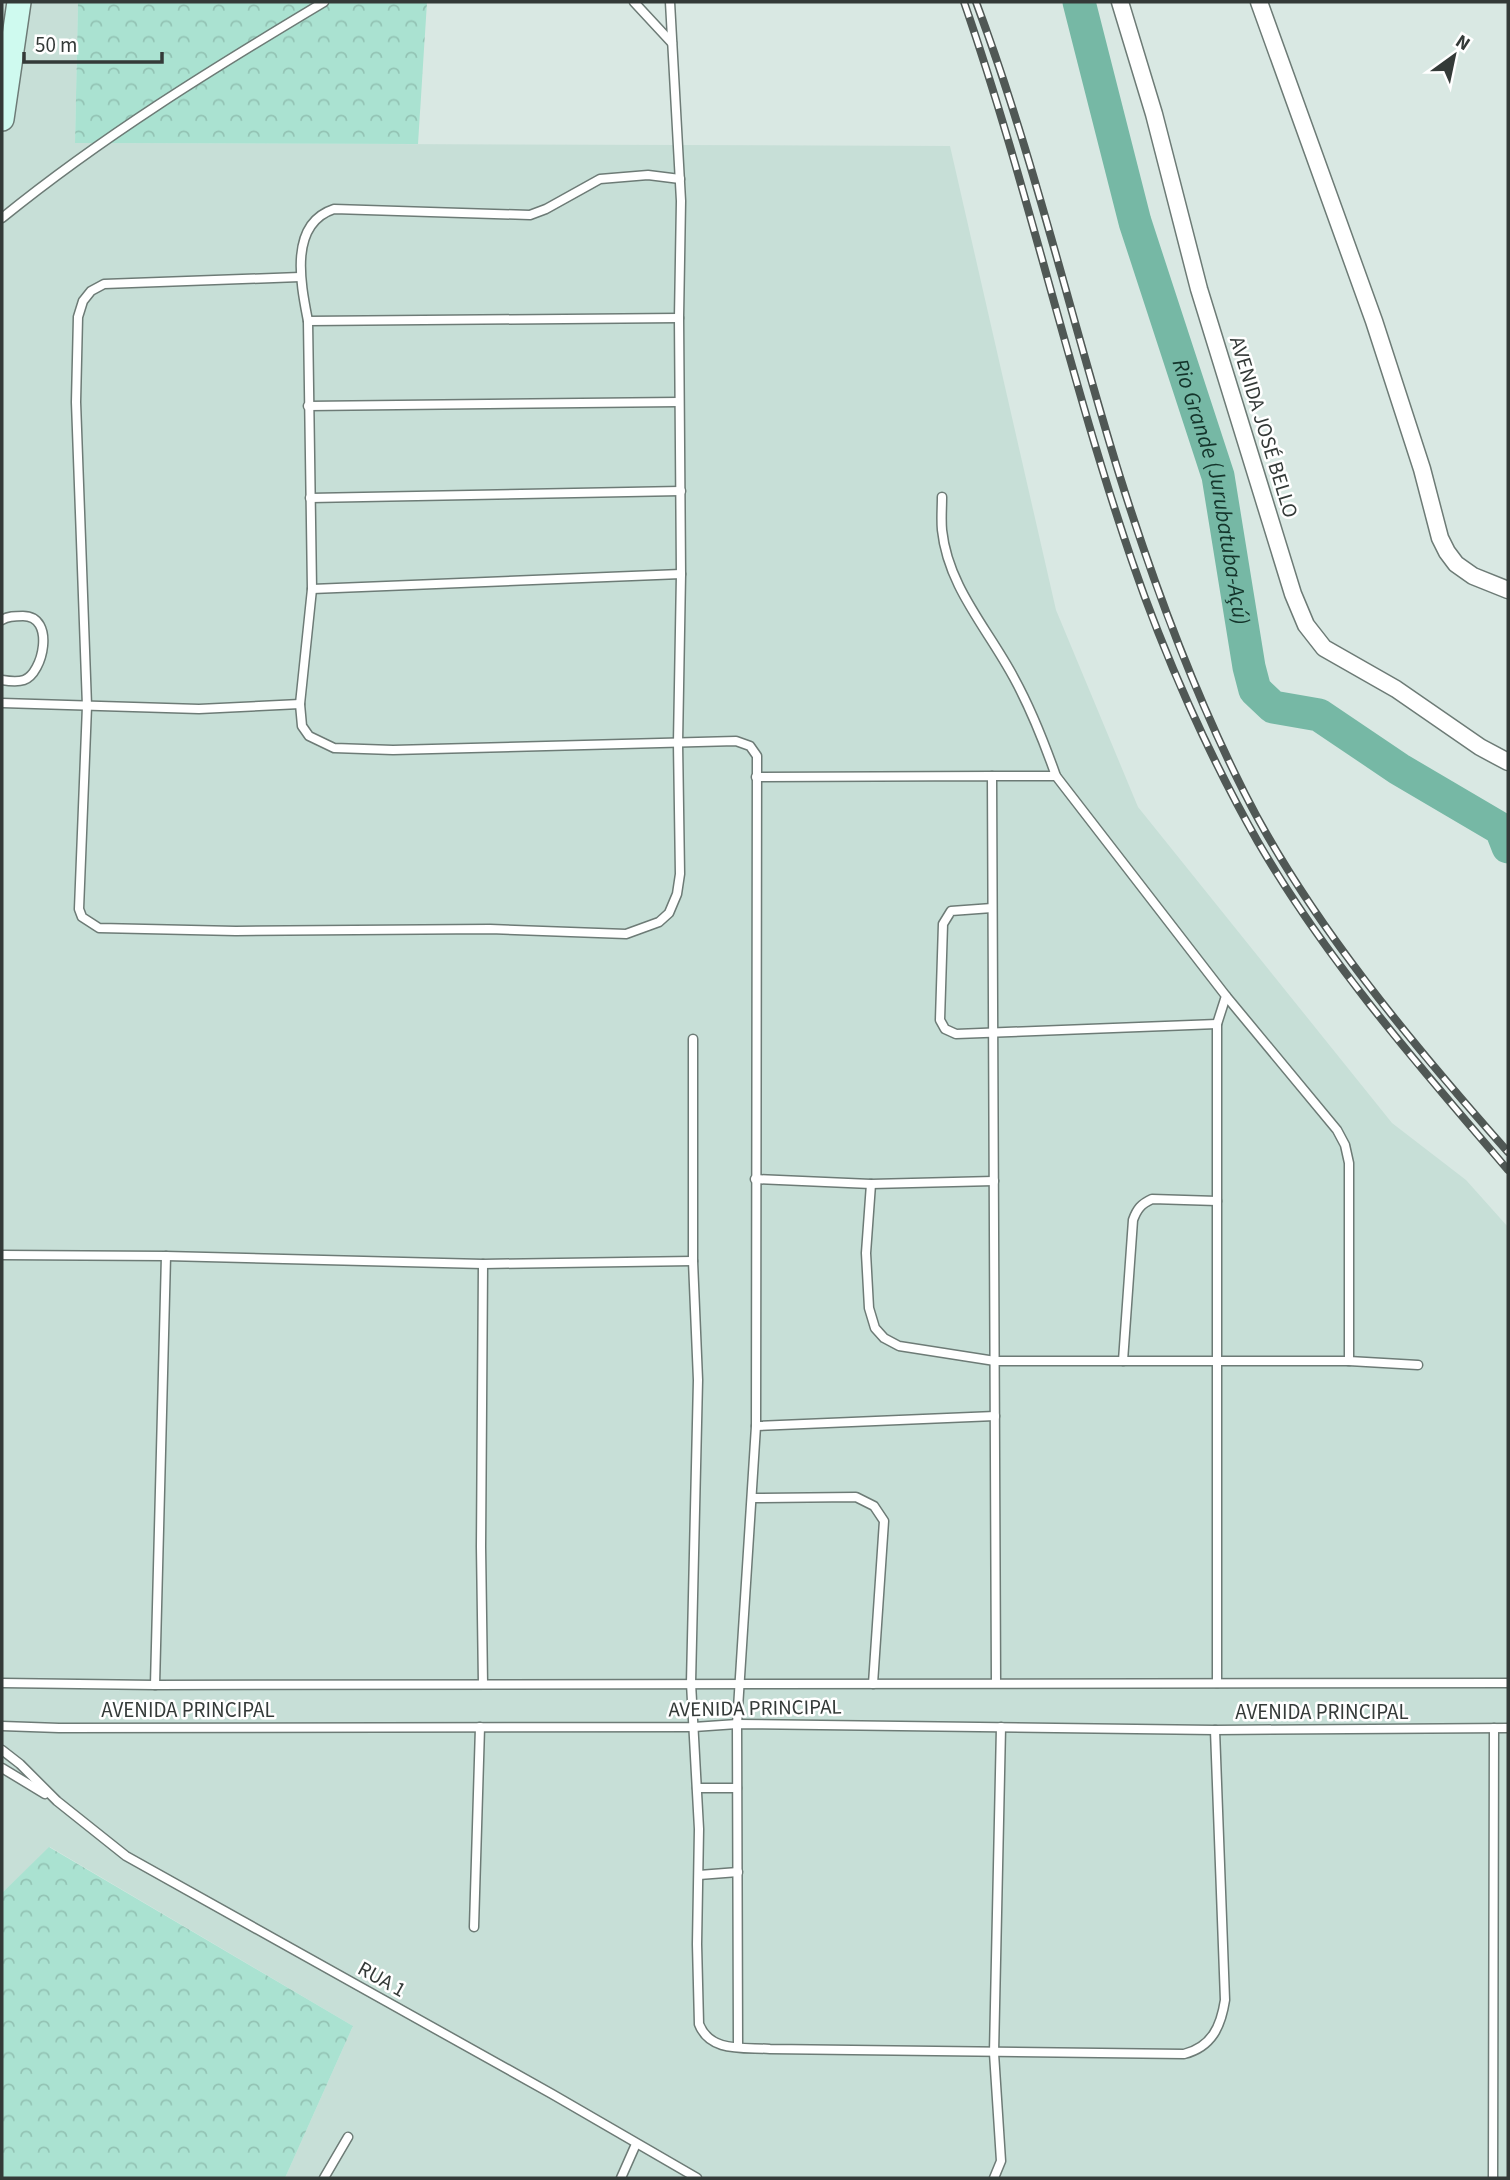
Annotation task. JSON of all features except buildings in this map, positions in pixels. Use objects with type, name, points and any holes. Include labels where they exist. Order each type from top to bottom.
[{"type":"street","points":[[2,119],[19,2]]},
{"type":"street","name":"AVENIDA JOSÉ BELLO","points":[[1120,2],[1154,114],[1199,289],[1293,594],[1306,625],[1324,648],[1396,689],[1480,747],[1508,762]]},
{"type":"street","points":[[1259,2],[1374,321],[1422,469],[1440,538],[1456,564],[1474,576],[1508,590]]},
{"type":"lane","points":[[2,218],[120,128],[184,86],[324,2]]},
{"type":"lane","points":[[634,2],[672,43]]},
{"type":"lane","points":[[300,277],[104,284],[91,291],[83,301],[78,317],[76,401],[87,706],[79,909],[82,917],[99,928],[236,931],[490,929],[626,933],[659,922],[669,912],[677,894],[681,841],[678,743],[681,574],[680,179],[670,2]]},
{"type":"lane","points":[[680,179],[648,175],[600,179],[530,215],[334,209],[316,217],[307,229],[300,277],[308,321],[312,589],[300,704],[302,726],[309,736],[334,748],[393,750],[744,742],[757,756],[756,1426],[737,1724],[738,2046]]},
{"type":"lane","points":[[308,321],[679,318]]},
{"type":"lane","points":[[308,406],[679,402]]},
{"type":"lane","points":[[310,498],[681,491]]},
{"type":"lane","points":[[942,498],[942,530],[954,574],[964,597],[1013,676],[1044,740],[1056,776],[1226,996],[1337,1130],[1345,1144],[1349,1163],[1349,1361]]},
{"type":"lane","points":[[312,589],[681,574]]},
{"type":"lane","points":[[2,620],[8,616],[27,616],[36,618],[43,629],[39,666],[33,674],[25,680],[2,681]]},
{"type":"lane","points":[[2,703],[199,709],[300,704]]},
{"type":"lane","points":[[992,776],[996,1683]]},
{"type":"lane","points":[[756,777],[1056,776]]},
{"type":"lane","points":[[992,908],[959,908],[951,911],[943,924],[940,1020],[945,1029],[956,1034],[1217,1024]]},
{"type":"lane","points":[[1217,1683],[1217,1024],[1226,996]]},
{"type":"lane","points":[[693,1039],[693,1261],[698,1393],[691,1683],[697,1788],[699,2024],[703,2034],[716,2044],[784,2050],[1184,2054],[1196,2051],[1208,2043],[1222,2019],[1225,2000],[1215,1730]]},
{"type":"lane","points":[[755,1179],[871,1184],[994,1181]]},
{"type":"lane","points":[[871,1184],[866,1253],[867,1294],[875,1328],[884,1338],[899,1346],[995,1361],[1349,1361],[1418,1365]]},
{"type":"lane","points":[[1124,1361],[1133,1220],[1136,1210],[1142,1203],[1152,1199],[1217,1201]]},
{"type":"lane","points":[[2,1255],[483,1264],[693,1261]]},
{"type":"lane","points":[[155,1685],[166,1256]]},
{"type":"lane","points":[[483,1264],[483,1684]]},
{"type":"lane","points":[[756,1426],[995,1416]]},
{"type":"lane","points":[[752,1498],[856,1497],[874,1506],[884,1521],[873,1684]]},
{"type":"lane","name":"AVENIDA PRINCIPAL","points":[[2,1683],[1508,1683]]},
{"type":"lane","name":"AVENIDA PRINCIPAL","points":[[2,1726],[694,1727],[737,1724],[1215,1730],[1508,1728]]},
{"type":"lane","points":[[474,1927],[480,1727]]},
{"type":"lane","points":[[994,2178],[1001,2161],[994,2053],[1001,1727]]},
{"type":"lane","points":[[1493,2178],[1494,1728]]},
{"type":"lane","name":"RUA 1","points":[[2,1750],[20,1763],[57,1801],[126,1856],[697,2178]]},
{"type":"lane","name":"RUA 1","points":[[2,1768],[57,1801]]},
{"type":"lane","points":[[697,1788],[737,1788]]},
{"type":"lane","points":[[699,1875],[738,1872]]},
{"type":"lane","points":[[324,2178],[348,2137]]},
{"type":"lane","points":[[621,2178],[636,2144]]},
{"type":"shaded area","points":[[2,2],[78,2],[75,143],[950,146],[1056,610],[1138,807],[1392,1123],[1466,1180],[1508,1227],[1508,2178],[285,2178],[353,2026],[50,1847],[2,1893]]},
{"type":"green space","points":[[78,2],[427,2],[418,144],[75,143]]},
{"type":"green space","points":[[49,1847],[353,2026],[285,2178],[2,2178],[2,1893]]},
{"type":"waterway","name":"Rio Grande (Jurubatuba-Açú)","points":[[1079,2],[1135,222],[1218,476],[1255,690],[1273,707],[1319,715],[1399,769],[1501,829],[1508,847]]},
{"type":"railway","points":[[964,2],[1008,141],[1109,492],[1158,632],[1205,740],[1258,842],[1314,929],[1376,1012],[1508,1170]]},
{"type":"railway","points":[[976,2],[1016,119],[1133,517],[1176,638],[1226,756],[1271,841],[1332,935],[1400,1026],[1508,1152]]}]
